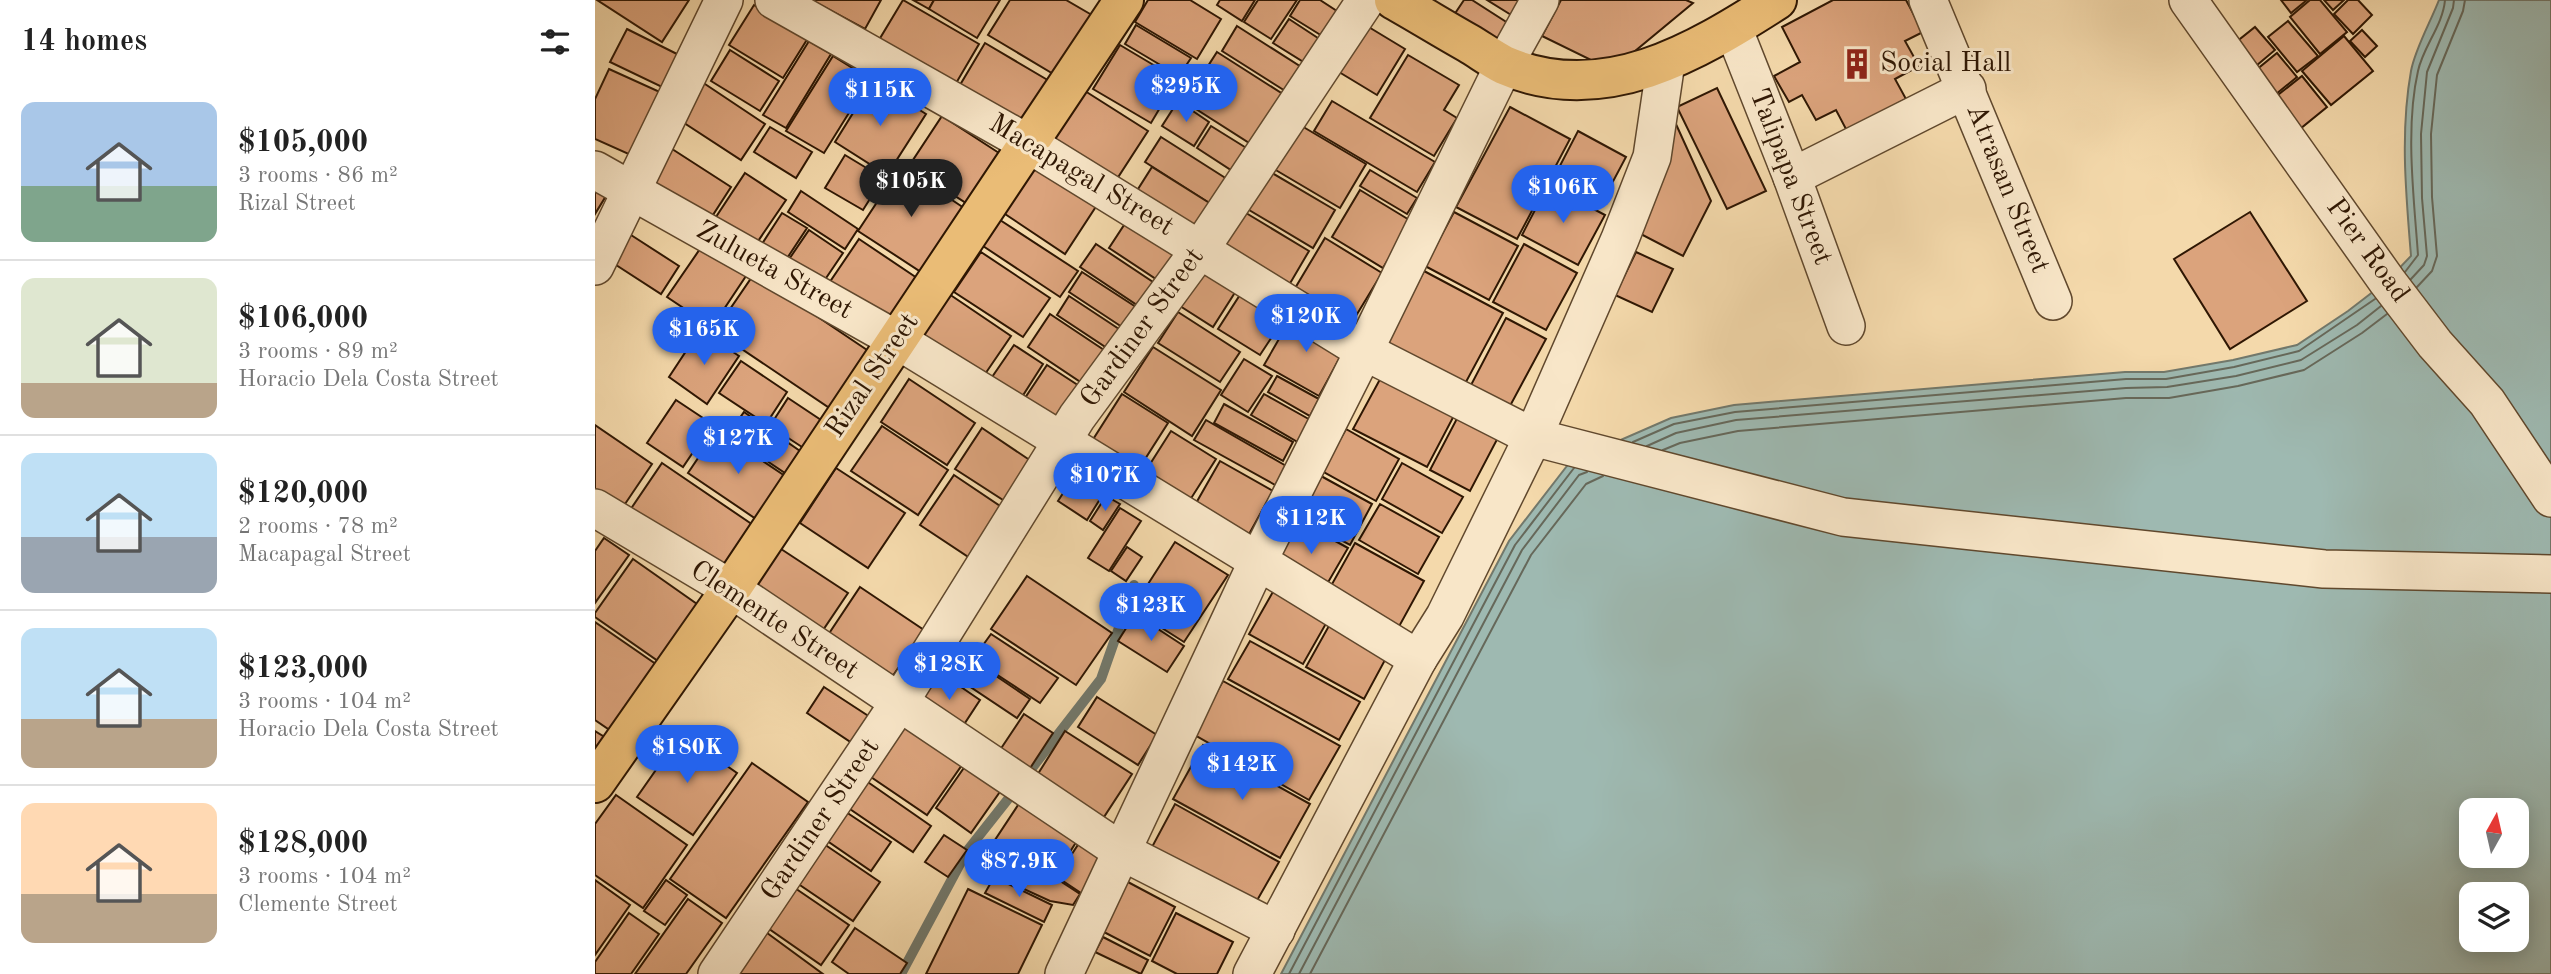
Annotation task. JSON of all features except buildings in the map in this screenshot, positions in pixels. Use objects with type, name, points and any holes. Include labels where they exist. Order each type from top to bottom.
[{"type":"main road","name":"Rizal Street","points":[[595,783],[731,589],[1124,0]]},
{"type":"main road","points":[[1394,0],[1504,65],[1530,74],[1583,80],[1635,74],[1666,62],[1733,28],[1777,0]]},
{"type":"street","points":[[595,266],[724,0]]},
{"type":"street","name":"Macapagal Street","points":[[774,0],[1027,143],[1364,351],[1533,437],[1843,517],[2324,569],[2551,574]]},
{"type":"street","name":"Gardiner Street","points":[[717,974],[899,703],[1077,417],[1201,248],[1366,0]]},
{"type":"street","points":[[1065,974],[1257,563],[1504,65],[1540,0]]},
{"type":"street","name":"Atrasan Street","points":[[1928,0],[2053,301]]},
{"type":"street","name":"Pier Road","points":[[2187,0],[2387,281],[2435,344],[2487,402],[2551,498]]},
{"type":"street","name":"Talipapa Street","points":[[1733,28],[1792,177],[1846,326]]},
{"type":"street","points":[[1252,974],[1418,659],[1445,616],[1533,437],[1620,239],[1652,158],[1666,62]]},
{"type":"street","points":[[1792,177],[1967,89]]},
{"type":"street","name":"Zulueta Street","points":[[595,170],[897,340],[1257,563],[1418,659]]},
{"type":"street","name":"Clemente Street","points":[[595,508],[731,589],[1121,851],[1276,930]]},
{"type":"water","points":[[2439,0],[2551,0],[2551,974],[1281,974],[1509,541],[1570,462],[1671,418],[1734,405],[2125,372],[2164,372],[2297,345],[2387,281],[2411,256],[2405,164],[2406,117],[2411,71]]},
{"type":"waterway","points":[[1025,777],[1101,679],[1134,585]]},
{"type":"waterway","points":[[901,974],[967,851],[1016,789]]},
{"type":"place","name":"Social Hall","points":[[1857,64]]}]
